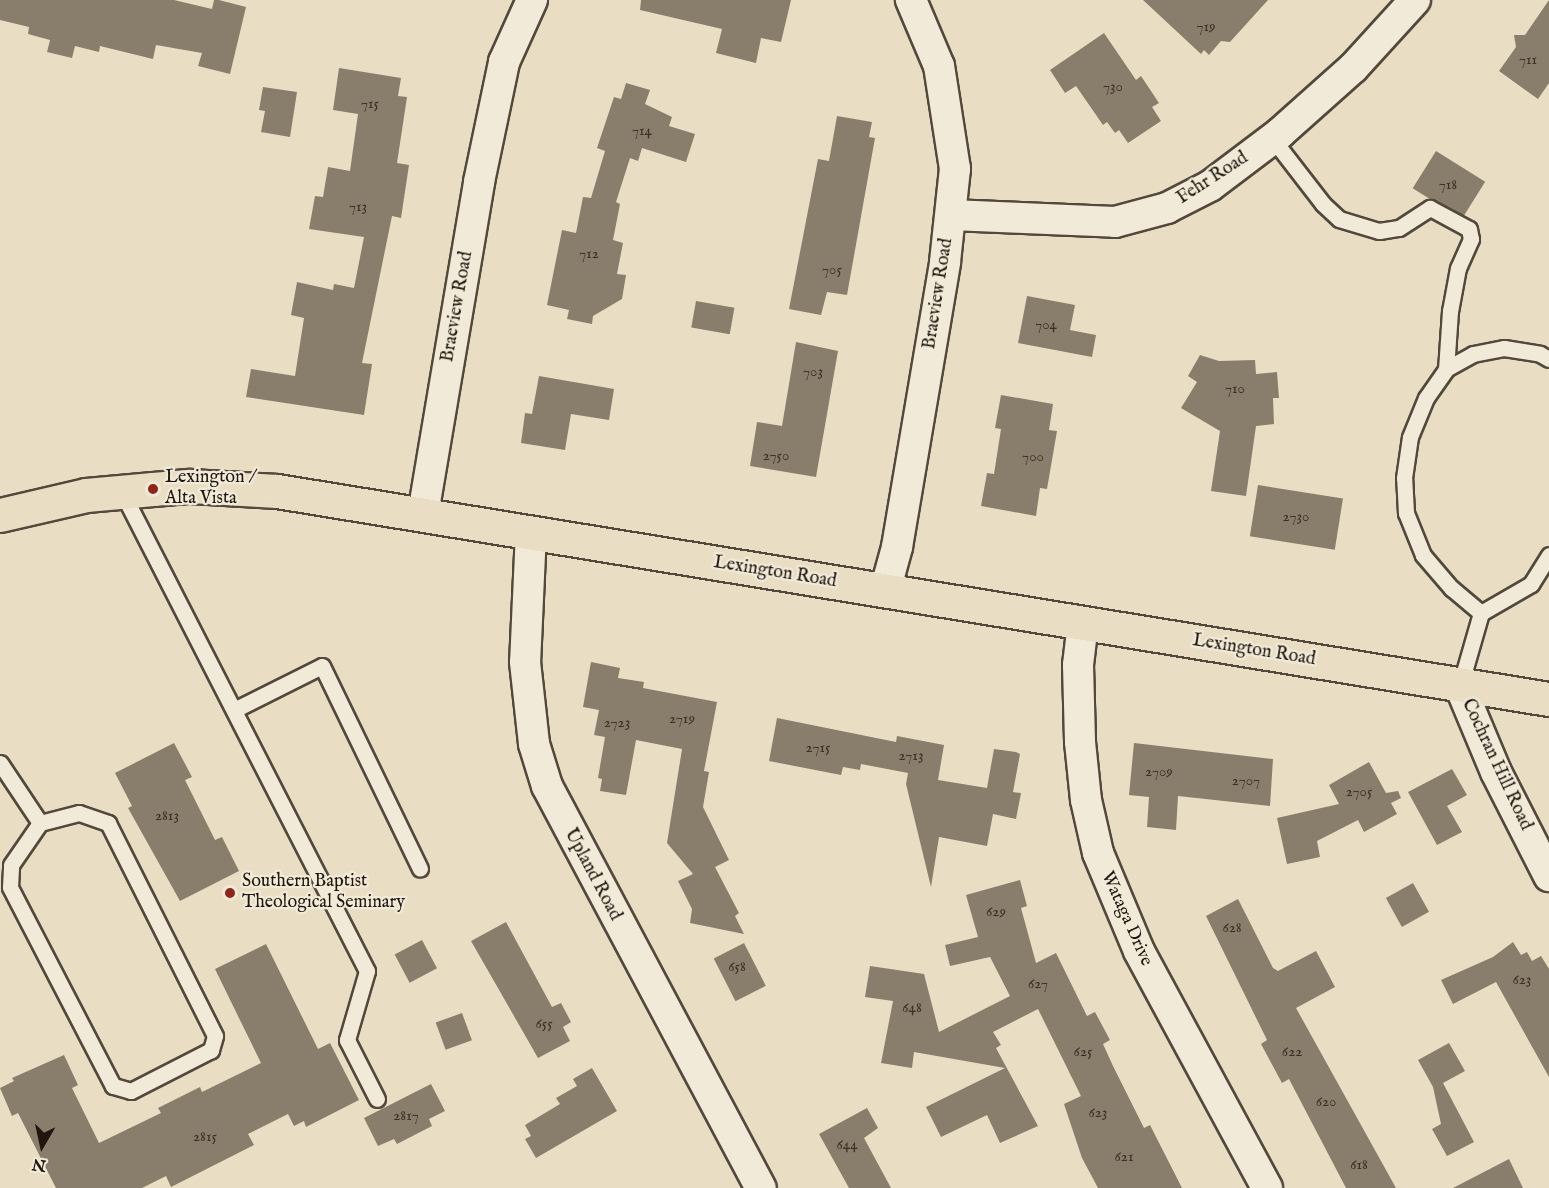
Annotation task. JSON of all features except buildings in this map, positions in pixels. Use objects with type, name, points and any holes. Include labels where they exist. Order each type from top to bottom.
[{"type":"main road","name":"Lexington Road","points":[[0,515],[86,495],[190,486],[277,491],[1549,699]]},
{"type":"street","name":"Braeview Road","points":[[423,514],[479,182],[504,62],[532,0]]},
{"type":"street","name":"Braeview Road","points":[[885,591],[897,547],[951,215],[955,169],[946,94],[939,66],[911,0]]},
{"type":"street","name":"Fehr Road","points":[[951,215],[1068,222],[1141,217],[1210,186],[1272,138],[1353,68],[1415,0]]},
{"type":"street","name":"Upland Road","points":[[531,532],[525,662],[534,744],[546,786],[761,1188]]},
{"type":"street","name":"Wataga Drive","points":[[1083,623],[1078,665],[1080,742],[1086,800],[1098,854],[1139,951],[1267,1188]]},
{"type":"street","name":"Cochran Hill Road","points":[[1460,686],[1496,772],[1549,876]]},
{"type":"lane","points":[[1272,138],[1323,204],[1339,219],[1379,231],[1399,228],[1430,208],[1469,229],[1471,239],[1458,268],[1450,310],[1446,369]]},
{"type":"lane","points":[[1481,613],[1452,589],[1423,555],[1406,513],[1404,478],[1410,437],[1426,398],[1446,369],[1473,354],[1504,348],[1540,354],[1549,359]]},
{"type":"lane","points":[[122,492],[367,971],[347,1040],[377,1099]]},
{"type":"lane","points":[[1460,686],[1481,613],[1532,584],[1549,555]]},
{"type":"lane","points":[[234,710],[322,666],[420,869]]},
{"type":"lane","points":[[0,763],[40,823]]},
{"type":"lane","points":[[79,813],[108,823],[215,1036],[211,1050],[131,1091],[113,1086],[10,886],[11,865],[40,823],[79,813]]},
{"type":"place","name":"Lexington / Alta Vista","points":[[153,489]]},
{"type":"place","name":"Southern Baptist Theological Seminary","points":[[230,893]]}]
